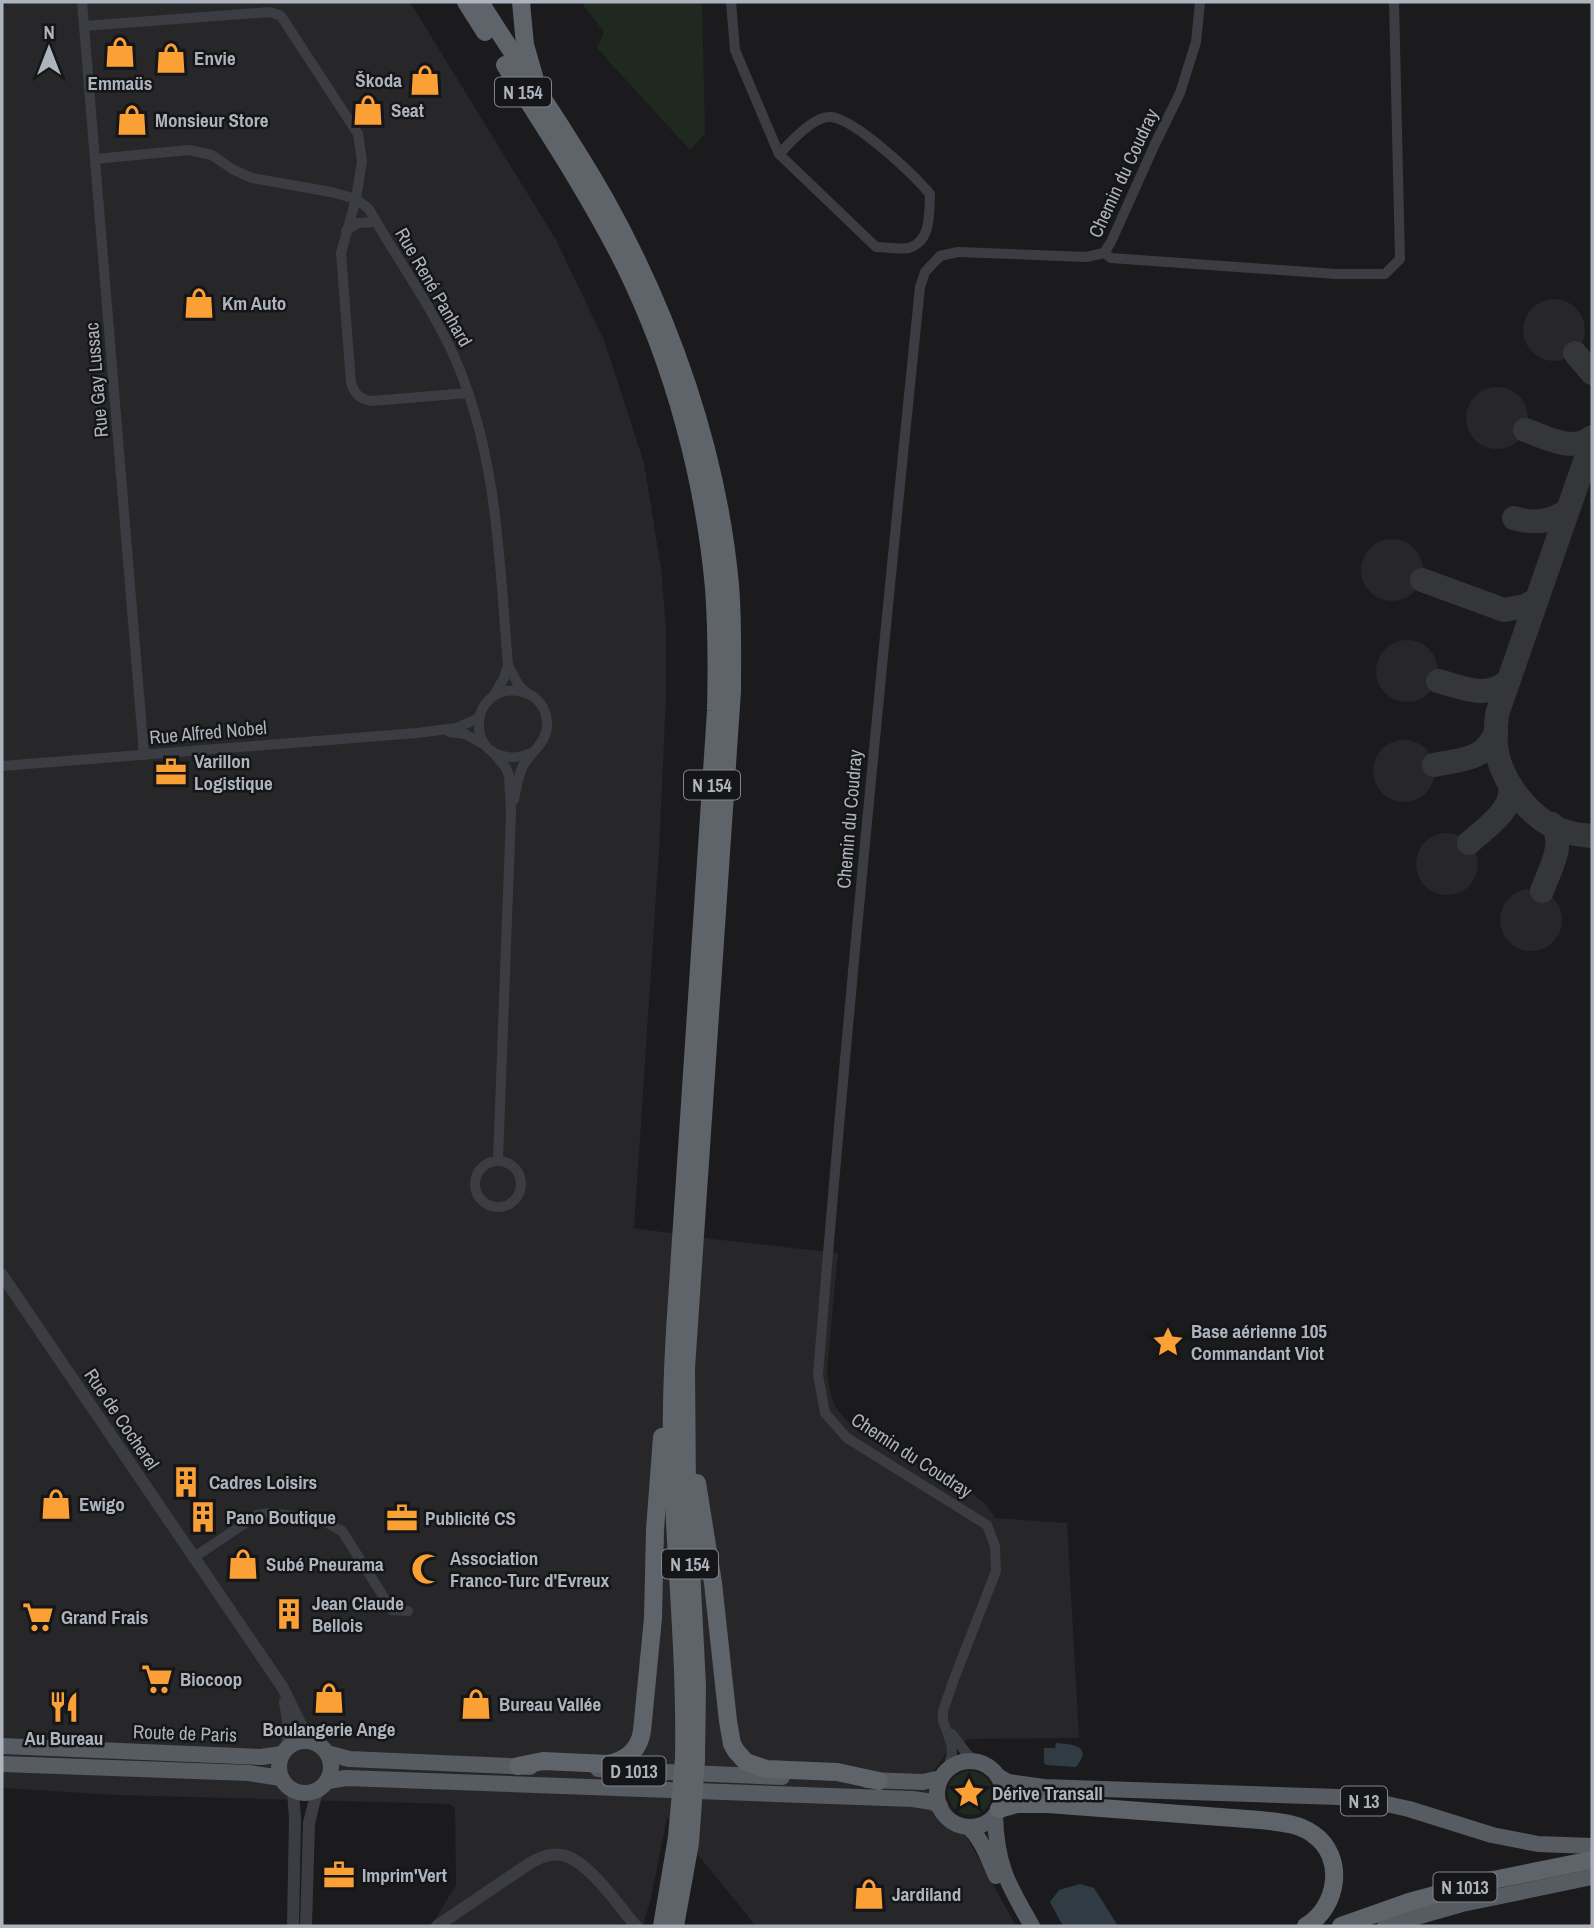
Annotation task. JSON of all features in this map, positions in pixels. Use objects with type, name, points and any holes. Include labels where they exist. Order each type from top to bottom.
[{"type":"highway","name":"N 154","points":[[466,2],[602,223],[643,306],[671,380],[688,441],[702,500],[709,546],[717,642],[716,711],[676,1303],[672,1404],[673,1497],[690,1760],[690,1843],[675,1926]]},
{"type":"highway","name":"N 154","points":[[480,2],[604,198],[635,256],[672,341],[691,397],[716,493],[730,584],[732,691],[686,1368],[687,1491],[697,1685],[690,1760],[662,1926]]},
{"type":"highway","points":[[521,2],[525,46],[540,97]]},
{"type":"highway","points":[[686,1368],[698,1500],[713,1583],[732,1744],[741,1758],[766,1769],[837,1772],[879,1781]]},
{"type":"highway","points":[[518,1766],[542,1761],[608,1764],[629,1756],[639,1745],[653,1618],[655,1530],[662,1432],[672,1404]]},
{"type":"highway","points":[[997,1812],[1017,1804],[1048,1804],[1247,1819],[1297,1826],[1322,1843],[1331,1858],[1334,1875],[1328,1905],[1319,1917],[1306,1926]]},
{"type":"highway","name":"N 1013","points":[[1341,1926],[1409,1902],[1482,1882],[1592,1860]]},
{"type":"main road","points":[[300,1742],[314,1742],[327,1753],[331,1767],[323,1786],[305,1794],[293,1791],[281,1778],[279,1761],[285,1751],[300,1742]]},
{"type":"main road","name":"Route de Paris","points":[[2,1746],[261,1757],[285,1751]]},
{"type":"main road","name":"D 1013","points":[[327,1753],[349,1759],[879,1781],[923,1782],[945,1774]]},
{"type":"main road","points":[[997,1812],[979,1826],[959,1825],[950,1820],[940,1806],[937,1792],[945,1774],[958,1763],[977,1762],[989,1767],[998,1776],[1003,1793],[997,1812],[997,1842],[1004,1875],[1032,1926]]},
{"type":"main road","name":"Route de Paris","points":[[2,1764],[249,1773],[281,1778]]},
{"type":"main road","name":"N 13","points":[[998,1776],[1008,1782],[1044,1787],[1339,1797],[1409,1809],[1492,1835],[1538,1844],[1592,1846]]},
{"type":"main road","name":"D 1013","points":[[323,1786],[346,1778],[913,1799],[940,1806]]},
{"type":"main road","points":[[969,1827],[985,1849],[1001,1889],[1023,1926]]},
{"type":"main road","name":"N 1013","points":[[1385,1926],[1451,1907],[1592,1877]]},
{"type":"main road","points":[[1422,1926],[1512,1893]]},
{"type":"street","name":"Rue Gay Lussac","points":[[82,2],[144,755]]},
{"type":"street","points":[[731,2],[735,50],[779,154],[876,247],[909,248],[921,241],[926,232],[930,194],[916,178],[849,124],[830,116],[813,122],[779,154]]},
{"type":"street","name":"Chemin du Coudray","points":[[945,1774],[952,1753],[943,1712],[996,1571],[995,1546],[987,1525],[847,1438],[825,1412],[818,1375],[841,1097],[920,287],[925,272],[940,257],[958,252],[1086,257],[1104,253],[1180,93],[1196,42],[1200,2]]},
{"type":"street","points":[[1104,253],[1111,258],[1124,259],[1336,274],[1385,274],[1400,259],[1394,2]]},
{"type":"street","points":[[84,26],[270,12],[281,16],[358,134],[362,161],[356,199],[341,253],[354,393],[362,399],[372,401],[468,393]]},
{"type":"street","points":[[95,159],[189,150],[212,155],[232,169],[252,178],[331,191],[356,199]]},
{"type":"street","name":"Rue René Panhard","points":[[356,199],[369,209],[441,330],[468,393],[483,439],[495,500],[508,665],[519,686],[528,694]]},
{"type":"street","points":[[346,231],[358,223],[376,222]]},
{"type":"street","name":"Rue René Panhard","points":[[494,696],[508,665]]},
{"type":"street","points":[[498,1160],[512,813],[509,776],[479,730],[479,718],[485,704],[494,696],[513,690],[528,694],[538,701],[544,709],[547,730],[543,741],[523,766],[512,813]]},
{"type":"street","name":"Rue Alfred Nobel","points":[[2,766],[417,733],[456,728],[479,718]]},
{"type":"street","name":"Rue Alfred Nobel","points":[[417,733],[465,734],[490,750]]},
{"type":"street","points":[[490,750],[510,759],[522,758],[531,753]]},
{"type":"street","points":[[498,1160],[505,1161],[517,1170],[522,1185],[516,1199],[503,1207],[488,1205],[482,1201],[477,1195],[474,1181],[479,1169],[498,1160]]},
{"type":"street","name":"Rue de Cocherel","points":[[2,1275],[283,1688],[301,1725],[314,1742]]},
{"type":"street","points":[[193,1558],[257,1514],[320,1519],[342,1531],[391,1610],[408,1611]]},
{"type":"street","name":"Rue de Cocherel","points":[[283,1688],[288,1716],[285,1751]]},
{"type":"street","points":[[947,1728],[967,1754],[977,1762]]},
{"type":"street","points":[[306,1926],[309,1823],[323,1786]]},
{"type":"street","points":[[293,1791],[293,1926]]},
{"type":"street","points":[[437,1926],[530,1863],[555,1854],[568,1856],[588,1871],[636,1926]]},
{"type":"shaded area","points":[[2,2],[410,2],[556,240],[604,340],[644,463],[661,568],[666,629],[666,697],[659,851],[634,1228],[838,1253],[827,1370],[834,1405],[845,1419],[873,1441],[966,1489],[986,1504],[995,1518],[1067,1523],[1079,1738],[968,1739],[947,1752],[932,1774],[1016,1926],[756,1926],[667,1817],[643,1926],[431,1926],[456,1885],[455,1808],[450,1804],[116,1795],[2,1788]]},
{"type":"shaded area","points":[[581,2],[702,2],[705,133],[690,150],[597,48],[604,32]]},
{"type":"shaded area","points":[[1554,299],[1566,301],[1576,308],[1583,318],[1583,342],[1576,352],[1566,359],[1554,361],[1542,359],[1532,352],[1525,342],[1523,330],[1525,318],[1532,308],[1542,301]]},
{"type":"shaded area","points":[[1497,387],[1509,389],[1519,396],[1526,406],[1526,430],[1519,440],[1509,447],[1497,449],[1485,447],[1475,440],[1468,430],[1466,418],[1468,406],[1475,396],[1485,389]]},
{"type":"shaded area","points":[[1392,539],[1404,541],[1414,548],[1421,558],[1421,582],[1414,592],[1404,599],[1392,601],[1380,599],[1370,592],[1363,582],[1361,570],[1363,558],[1370,548],[1380,541]]},
{"type":"shaded area","points":[[1407,640],[1419,642],[1429,649],[1436,659],[1436,683],[1429,693],[1419,700],[1407,702],[1395,700],[1385,693],[1378,683],[1376,671],[1378,659],[1385,649],[1395,642]]},
{"type":"shaded area","points":[[1404,740],[1416,742],[1426,749],[1433,759],[1433,783],[1426,793],[1416,800],[1404,802],[1392,800],[1382,793],[1375,783],[1373,771],[1375,759],[1382,749],[1392,742]]},
{"type":"shaded area","points":[[1447,833],[1459,835],[1469,842],[1476,852],[1476,876],[1469,886],[1459,893],[1447,895],[1435,893],[1425,886],[1418,876],[1416,864],[1418,852],[1425,842],[1435,835]]},
{"type":"shaded area","points":[[1531,889],[1543,891],[1553,898],[1560,908],[1560,932],[1553,942],[1543,949],[1531,951],[1519,949],[1509,942],[1502,932],[1500,920],[1502,908],[1509,898],[1519,891]]},
{"type":"shaded area","points":[[1056,1743],[1074,1745],[1082,1750],[1083,1755],[1076,1767],[1044,1763],[1044,1748],[1055,1748]]},
{"type":"shaded area","points":[[970,1771],[985,1778],[992,1793],[985,1808],[970,1815],[955,1808],[948,1793],[955,1778]]},
{"type":"shaded area","points":[[1080,1884],[1094,1888],[1118,1926],[1063,1926],[1050,1902],[1059,1890]]},
{"type":"taxiway","points":[[1575,353],[1592,373]]},
{"type":"taxiway","points":[[1525,430],[1568,444],[1584,442],[1592,437]]},
{"type":"taxiway","points":[[1592,441],[1497,714],[1496,739],[1499,761],[1505,774],[1512,788],[1532,812],[1557,828],[1592,836]]},
{"type":"taxiway","points":[[1514,518],[1541,521],[1566,512]]},
{"type":"taxiway","points":[[1422,580],[1504,610],[1525,606],[1536,600]]},
{"type":"taxiway","points":[[1438,681],[1483,691],[1500,687],[1508,681]]},
{"type":"taxiway","points":[[1434,765],[1478,754],[1496,733]]},
{"type":"taxiway","points":[[1469,843],[1503,811],[1508,803],[1510,785]]},
{"type":"taxiway","points":[[1542,891],[1557,849],[1556,832],[1552,824]]},
{"type":"place","name":"Emmaüs","points":[[120,52]]},
{"type":"place","name":"Envie","points":[[171,58]]},
{"type":"place","name":"Škoda","points":[[425,80]]},
{"type":"place","name":"Seat","points":[[368,110]]},
{"type":"place","name":"Monsieur Store","points":[[132,120]]},
{"type":"place","name":"Km Auto","points":[[199,303]]},
{"type":"place","name":"Varillon Logistique","points":[[171,772]]},
{"type":"place","name":"Base aérienne 105 Commandant Viot","points":[[1168,1342]]},
{"type":"place","name":"Cadres Loisirs","points":[[186,1482]]},
{"type":"place","name":"Ewigo","points":[[56,1504]]},
{"type":"place","name":"Pano Boutique","points":[[203,1517]]},
{"type":"place","name":"Publicité CS","points":[[402,1518]]},
{"type":"place","name":"Subé Pneurama","points":[[243,1564]]},
{"type":"place","name":"Association Franco-Turc d'Evreux","points":[[427,1569]]},
{"type":"place","name":"Jean Claude Bellois","points":[[289,1614]]},
{"type":"place","name":"Grand Frais","points":[[38,1617]]},
{"type":"place","name":"Biocoop","points":[[157,1679]]},
{"type":"place","name":"Boulangerie Ange","points":[[329,1698]]},
{"type":"place","name":"Bureau Vallée","points":[[476,1704]]},
{"type":"place","name":"Au Bureau","points":[[64,1707]]},
{"type":"place","name":"Dérive Transall","points":[[969,1793]]},
{"type":"place","name":"Imprim'Vert","points":[[339,1875]]},
{"type":"place","name":"Jardiland","points":[[869,1894]]}]
